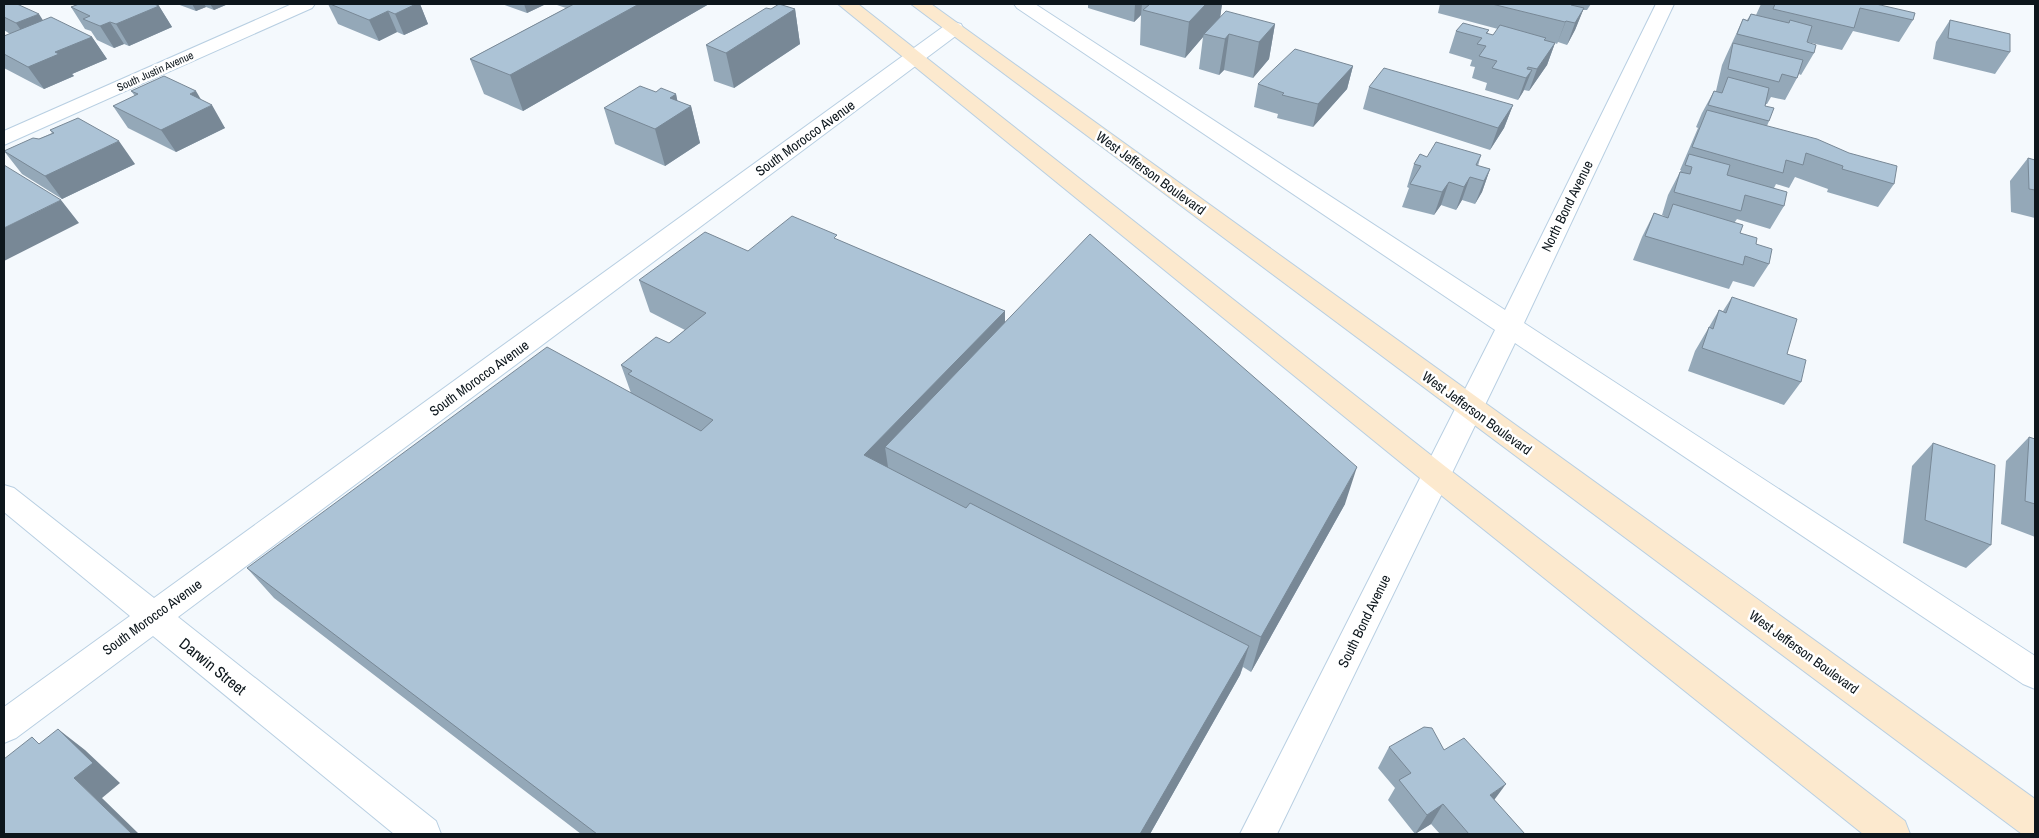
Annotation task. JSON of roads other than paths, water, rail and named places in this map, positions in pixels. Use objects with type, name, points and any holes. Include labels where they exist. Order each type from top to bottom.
[{"type":"main road","points":[[847,4],[1436,475],[1892,834]]},
{"type":"main road","name":"West Jefferson Boulevard","points":[[920,4],[1470,409],[2035,821]]},
{"type":"street","name":"South Justin Avenue","points":[[4,139],[306,4]]},
{"type":"street","points":[[1023,4],[2035,674]]},
{"type":"street","name":"North Bond Avenue","points":[[1470,409],[1665,4]]},
{"type":"street","name":"South Morocco Avenue","points":[[4,727],[954,28]]},
{"type":"street","name":"South Bond Avenue","points":[[1258,834],[1470,409]]},
{"type":"street","name":"Darwin Street","points":[[4,496],[423,834]]}]
